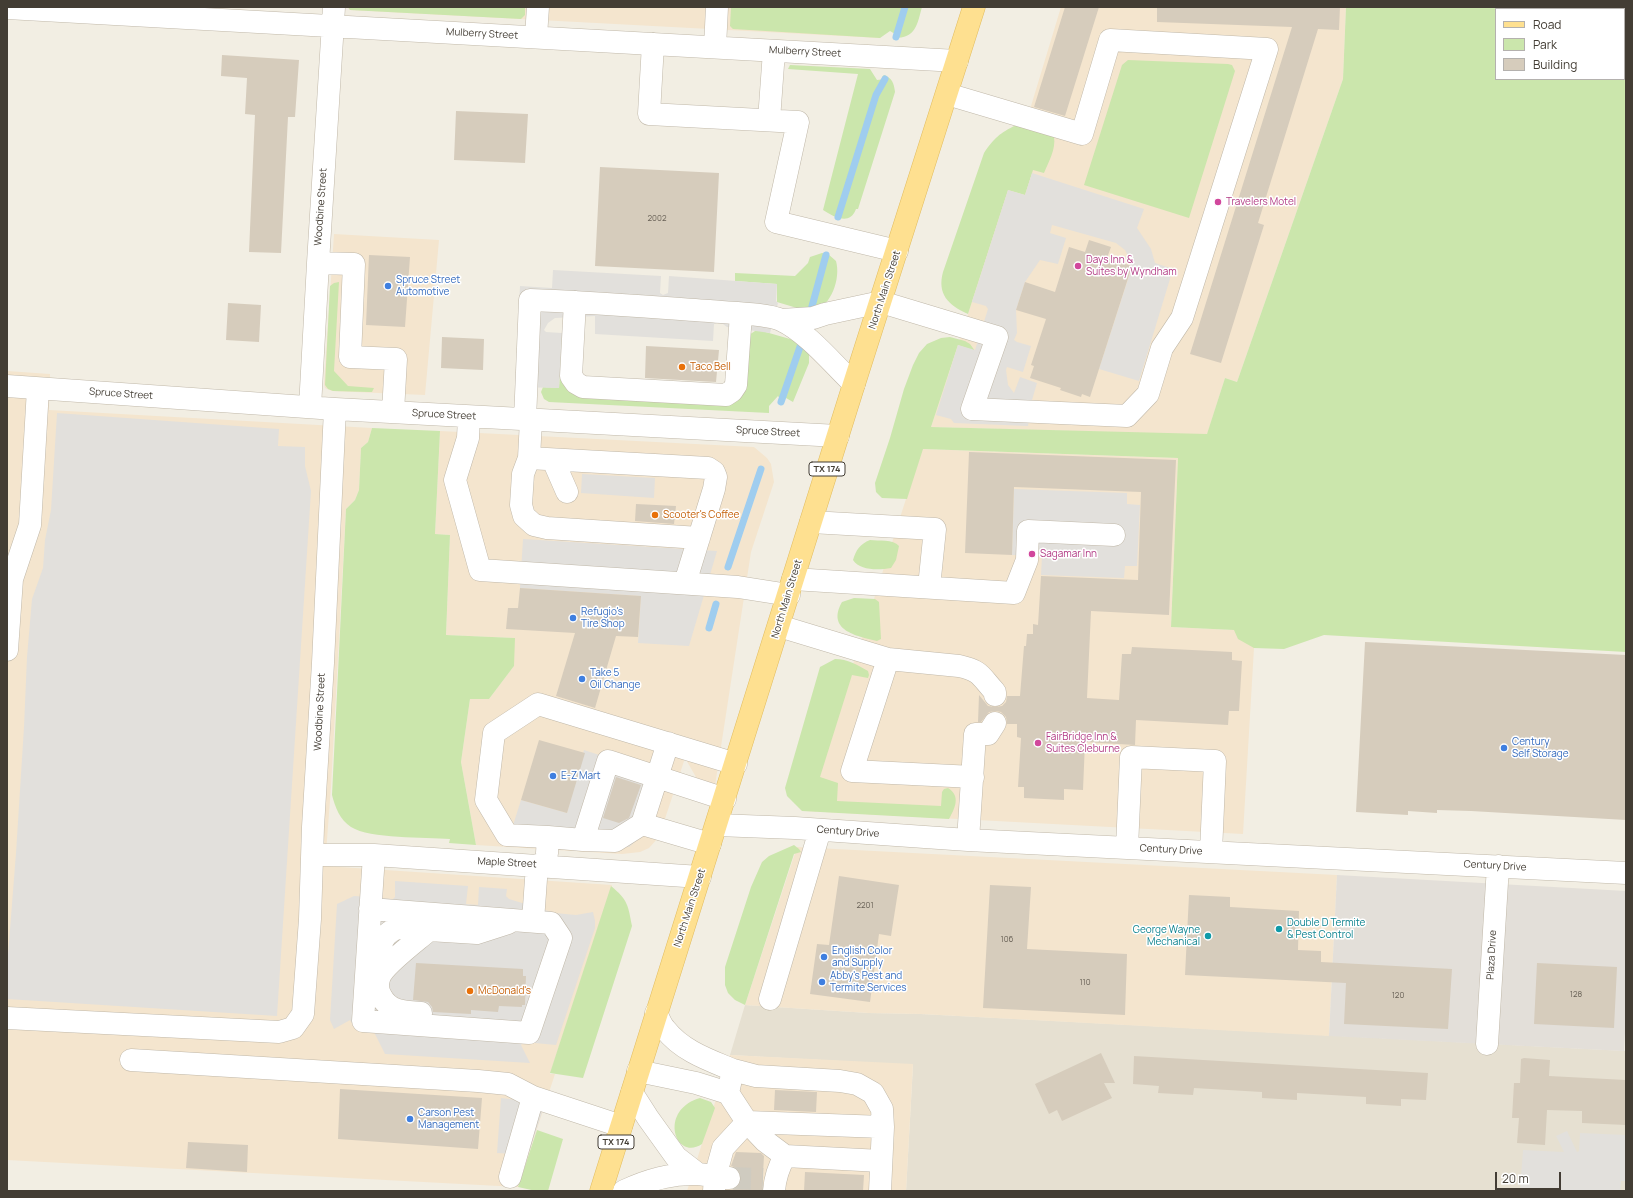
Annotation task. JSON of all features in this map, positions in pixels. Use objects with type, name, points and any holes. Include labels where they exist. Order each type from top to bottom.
[{"type":"main road","name":"North Main Street","points":[[601,1191],[974,7]]},
{"type":"street","points":[[536,36],[538,7]]},
{"type":"street","points":[[715,48],[717,7]]},
{"type":"street","name":"Mulberry Street","points":[[7,8],[334,17],[536,36],[715,48],[957,60]]},
{"type":"street","name":"Woodbine Street","points":[[310,407],[334,17]]},
{"type":"street","points":[[699,538],[547,528],[534,525],[524,516],[521,505],[523,474],[530,458],[528,420],[530,300],[741,314],[781,320],[813,318],[881,302],[997,337],[972,409],[1127,416],[1148,394],[1162,348],[1182,318],[1267,49],[1110,40],[1082,134],[947,94]]},
{"type":"street","points":[[653,44],[649,114],[798,122],[776,222],[897,251]]},
{"type":"street","points":[[769,120],[774,51]]},
{"type":"street","points":[[318,263],[354,264],[350,357],[396,359],[393,412]]},
{"type":"street","points":[[575,302],[572,376],[576,382],[583,387],[726,396],[736,385],[741,314]]},
{"type":"street","points":[[781,320],[804,335],[854,384]]},
{"type":"street","name":"Spruce Street","points":[[7,386],[335,409],[838,436]]},
{"type":"street","points":[[7,650],[12,580],[30,525],[45,389]]},
{"type":"street","name":"Woodbine Street","points":[[7,1018],[279,1032],[293,1028],[302,1014],[313,855],[313,827],[323,671],[335,409]]},
{"type":"street","points":[[469,417],[468,438],[455,480],[480,570],[738,587],[929,588],[1014,593],[1027,560],[1028,531],[1114,535]]},
{"type":"street","points":[[530,458],[708,468],[714,472],[716,477],[714,489],[685,584]]},
{"type":"street","points":[[552,460],[567,492]]},
{"type":"street","points":[[811,522],[935,529],[929,588]]},
{"type":"street","points":[[779,626],[888,659],[968,668],[978,672],[995,692],[995,696]]},
{"type":"street","points":[[888,659],[852,771],[973,777]]},
{"type":"street","points":[[668,743],[642,824],[615,841],[507,835],[486,800],[494,733],[538,704],[668,743],[736,764]]},
{"type":"street","points":[[968,840],[975,734],[988,734],[995,723]]},
{"type":"street","points":[[1126,848],[1131,757],[1215,761],[1211,852]]},
{"type":"street","points":[[583,840],[608,761],[724,799]]},
{"type":"street","name":"Century Drive","points":[[642,824],[714,835],[820,830],[968,840],[1626,873]]},
{"type":"street","points":[[770,999],[820,830]]},
{"type":"street","points":[[524,921],[542,865],[548,837]]},
{"type":"street","name":"Maple Street","points":[[313,855],[374,855],[542,865],[700,877]]},
{"type":"street","points":[[370,908],[552,923],[561,938],[529,1033],[363,1021],[370,908],[374,855]]},
{"type":"street","name":"Plaza Drive","points":[[1487,1044],[1498,866]]},
{"type":"street","points":[[524,921],[477,934],[429,930],[389,964],[379,978],[378,990],[384,1003],[398,1011],[533,1020]]},
{"type":"street","points":[[656,1013],[665,1029],[681,1044],[697,1055],[733,1070],[756,1076],[840,1081],[857,1084],[873,1093],[882,1109],[883,1127],[880,1191]]},
{"type":"street","points":[[131,1060],[508,1084],[533,1097],[621,1126]]},
{"type":"street","points":[[728,1093],[733,1070]]},
{"type":"street","points":[[638,1071],[696,1083],[728,1093],[748,1122],[765,1141],[785,1156],[881,1161]]},
{"type":"street","points":[[632,1093],[676,1157],[714,1180]]},
{"type":"street","points":[[510,1177],[533,1097]]},
{"type":"street","points":[[714,1180],[723,1148],[748,1122],[883,1127]]},
{"type":"street","points":[[771,1183],[785,1156]]},
{"type":"street","points":[[624,1191],[640,1183],[669,1176],[714,1180]]},
{"type":"shaded area","points":[[347,7],[890,7],[880,38],[350,10]]},
{"type":"shaded area","points":[[1061,7],[1346,7],[1343,79],[1237,382],[1225,378],[1207,435],[931,427],[968,314]]},
{"type":"shaded area","points":[[1032,173],[1144,209],[1137,228],[1151,249],[1155,263],[1173,269],[1139,381],[1099,369],[1131,270],[1129,258],[1125,250],[1116,243],[1052,225],[1050,233],[1066,238],[1058,264],[1040,260],[1025,282],[1016,310],[1017,333],[1014,340],[1031,346],[1023,372],[1007,367],[1006,370],[1008,385],[1014,393],[1020,377],[1037,383],[1032,400],[1028,426],[954,423],[951,419],[936,415],[958,345],[975,350],[988,309],[986,306],[972,302],[1008,190],[1025,195]]},
{"type":"shaded area","points":[[334,234],[439,240],[425,395],[332,391],[325,388],[324,384]]},
{"type":"shaded area","points":[[553,270],[661,276],[660,293],[663,295],[668,293],[669,276],[777,284],[776,301],[778,303],[770,333],[727,327],[723,324],[717,323],[714,324],[713,341],[595,334],[595,316],[555,318],[548,323],[544,330],[546,332],[562,333],[559,388],[515,387],[520,286],[552,288]]},
{"type":"shaded area","points":[[7,371],[50,374],[49,410],[372,428],[368,442],[361,448],[359,490],[355,500],[346,509],[331,787],[325,866],[612,885],[550,1074],[555,1074],[518,1187],[7,1160]]},
{"type":"shaded area","points":[[57,413],[279,429],[278,446],[305,447],[305,466],[311,491],[277,1016],[7,999],[8,955],[16,853],[27,657],[32,599],[43,568],[45,540],[51,510]]},
{"type":"shaded area","points":[[440,431],[754,447],[767,458],[771,464],[774,482],[751,552],[712,805],[685,758],[659,837],[649,848],[640,852],[622,854],[476,845],[461,762],[470,699],[489,699],[514,666],[514,638],[446,635],[450,535],[435,534]]},
{"type":"shaded area","name":"FairBridge Inn & Suites Cleburne","points":[[922,449],[1178,458],[1171,627],[1255,631],[1243,834],[806,811]]},
{"type":"shaded area","points":[[582,474],[655,478],[654,498],[581,493]]},
{"type":"shaded area","points":[[1014,489],[1127,493],[1127,504],[1140,505],[1137,566],[1125,566],[1124,578],[1041,575],[1042,556],[1012,555]]},
{"type":"shaded area","points":[[523,539],[717,551],[689,646],[638,643],[641,596],[520,588]]},
{"type":"shaded area","points":[[584,750],[660,775],[639,838],[629,847],[508,841],[521,800],[567,813]]},
{"type":"shaded area","points":[[797,847],[1337,875],[1329,1036],[921,1014],[869,1013],[745,1005]]},
{"type":"shaded area","points":[[1337,875],[1626,891],[1626,1014],[1624,1051],[1329,1036]]},
{"type":"shaded area","points":[[395,881],[468,886],[466,904],[478,905],[479,887],[507,889],[506,896],[509,899],[555,913],[576,915],[593,912],[595,928],[556,1045],[524,1042],[521,1045],[530,1063],[385,1054],[373,1030],[356,1029],[350,1020],[334,1029],[330,1020],[337,904],[354,896],[393,899],[395,897]]},
{"type":"shaded area","points":[[745,1005],[869,1013],[921,1014],[1626,1051],[1626,1191],[906,1191],[913,1065],[730,1055]]},
{"type":"shaded area","points":[[730,1055],[913,1064],[906,1191],[687,1191]]},
{"type":"shaded area","points":[[501,1098],[545,1103],[528,1155],[497,1153]]},
{"type":"shaded area","points":[[1567,1131],[1577,1152],[1579,1151],[1580,1133],[1626,1135],[1626,1181],[1621,1181],[1620,1191],[1520,1191],[1523,1150],[1564,1152],[1556,1136]]},
{"type":"green space","points":[[348,7],[525,7],[525,15],[521,19],[350,10]]},
{"type":"green space","points":[[731,7],[922,7],[917,25],[907,36],[894,38],[895,34],[890,31],[880,38],[733,29],[730,26]]},
{"type":"green space","points":[[1346,7],[1584,8],[1495,8],[1495,80],[1625,80],[1626,10],[1626,652],[1324,635],[1284,649],[1254,648],[1238,639],[1234,630],[1171,627],[1178,458],[923,449],[907,499],[882,498],[876,492],[875,483],[904,389],[913,365],[919,353],[927,344],[941,338],[950,337],[965,341],[970,344],[975,351],[958,345],[931,427],[1207,434],[1225,378],[1237,382],[1343,79]]},
{"type":"green space","points":[[1128,60],[1228,64],[1232,65],[1235,71],[1189,218],[1084,185],[1122,65]]},
{"type":"green space","points":[[790,65],[870,69],[877,80],[885,79],[885,77],[882,77],[884,75],[891,79],[893,83],[895,92],[858,209],[856,209],[850,217],[846,219],[837,217],[823,210],[858,74],[788,69]]},
{"type":"green space","points":[[1016,125],[1054,137],[1053,150],[1044,173],[1033,170],[1025,195],[1008,190],[968,314],[950,303],[943,293],[943,272],[984,153],[998,136]]},
{"type":"green space","points":[[822,253],[828,254],[836,261],[837,276],[830,298],[820,309],[814,312],[814,305],[810,304],[807,311],[777,302],[777,284],[735,281],[735,273],[795,276],[808,263],[810,257]]},
{"type":"green space","points":[[339,282],[334,371],[348,386],[374,388],[372,392],[333,391],[328,389],[325,385],[330,286]]},
{"type":"green space","points":[[755,331],[762,331],[797,341],[809,351],[809,363],[793,402],[786,398],[783,400],[780,399],[778,396],[769,406],[769,413],[549,402],[544,399],[541,392],[543,387],[559,388],[562,338],[567,339],[565,379],[723,402],[749,335]]},
{"type":"green space","points":[[372,428],[440,431],[435,534],[450,535],[446,635],[515,638],[514,666],[489,699],[470,699],[461,762],[476,845],[449,843],[450,839],[384,836],[360,831],[351,827],[344,821],[336,809],[332,795],[346,509],[355,500],[359,490],[361,448],[368,442]]},
{"type":"green space","points":[[870,540],[890,541],[899,546],[896,560],[891,568],[865,568],[856,564],[853,560],[859,548]]},
{"type":"green space","points":[[854,598],[875,599],[879,602],[881,639],[877,641],[860,637],[852,634],[841,625],[838,619],[838,612],[842,602]]},
{"type":"green space","points":[[835,659],[848,661],[868,671],[869,675],[868,678],[852,675],[820,777],[838,783],[837,801],[941,806],[942,792],[944,789],[948,788],[952,791],[956,798],[955,806],[949,819],[802,811],[787,796],[785,788],[820,667]]},
{"type":"green space","points":[[794,845],[801,852],[794,854],[745,1005],[735,1000],[728,993],[725,985],[725,967],[751,887],[762,862],[769,856]]},
{"type":"green space","points":[[611,886],[624,899],[632,926],[583,1078],[550,1073]]},
{"type":"green space","points":[[700,1098],[711,1102],[715,1108],[702,1144],[692,1148],[684,1146],[678,1141],[675,1132],[675,1123],[679,1113],[687,1104]]},
{"type":"green space","points":[[537,1130],[563,1139],[548,1191],[536,1191],[518,1187]]},
{"type":"building","points":[[1065,7],[1099,7],[1065,116],[1034,107]]},
{"type":"building","points":[[1157,7],[1340,7],[1339,30],[1318,29],[1258,223],[1264,225],[1221,363],[1190,354],[1292,27],[1157,22]]},
{"type":"building","points":[[222,55],[299,60],[295,117],[288,117],[281,253],[249,252],[255,115],[245,114],[247,78],[221,76]]},
{"type":"building","points":[[456,111],[528,114],[525,163],[454,160]]},
{"type":"building","points":[[600,167],[719,173],[714,272],[595,266]]},
{"type":"building","points":[[1089,240],[1111,247],[1107,258],[1132,266],[1090,397],[1082,394],[1081,397],[1060,390],[1061,388],[1030,378],[1034,366],[1031,365],[1046,319],[1016,310],[1025,282],[1055,292],[1069,247],[1085,252]]},
{"type":"building","name":"Spruce Street Automotive","points":[[369,255],[410,257],[405,327],[366,325]]},
{"type":"building","points":[[228,303],[261,305],[259,342],[226,340]]},
{"type":"building","points":[[442,337],[484,339],[483,370],[441,368]]},
{"type":"building","name":"Taco Bell","points":[[646,346],[719,350],[716,382],[645,378]]},
{"type":"building","points":[[969,452],[1176,460],[1169,615],[1091,611],[1087,698],[1119,700],[1122,654],[1131,654],[1132,647],[1232,652],[1232,660],[1242,661],[1239,711],[1229,711],[1228,725],[1136,720],[1135,745],[1085,742],[1083,790],[1064,789],[1064,800],[1024,798],[1024,787],[1018,787],[1021,738],[1017,737],[1017,724],[1007,724],[1006,717],[1001,712],[996,711],[989,712],[981,722],[978,722],[979,695],[988,706],[995,707],[1002,706],[1006,702],[1007,696],[1020,696],[1024,646],[1026,646],[1027,634],[1033,634],[1033,624],[1038,625],[1041,576],[1138,580],[1141,492],[1014,487],[1012,555],[965,553]]},
{"type":"building","name":"Scooter's Coffee","points":[[636,504],[676,506],[674,524],[635,521]]},
{"type":"building","name":"Refugio's Tire Shop","points":[[520,588],[641,596],[638,637],[616,636],[595,708],[556,696],[575,633],[506,629],[508,608],[518,608]]},
{"type":"building","points":[[1365,642],[1626,655],[1626,820],[1471,811],[1437,810],[1437,813],[1408,811],[1408,815],[1356,812]]},
{"type":"building","name":"E-Z Mart","points":[[539,740],[585,753],[567,813],[521,800]]},
{"type":"building","name":"E-Z Mart","points":[[616,777],[641,785],[629,818],[619,823],[603,818]]},
{"type":"building","points":[[839,876],[899,885],[891,936],[879,934],[870,1002],[810,994],[817,944],[829,945]]},
{"type":"building","points":[[990,885],[1031,887],[1027,949],[1127,954],[1125,1015],[983,1008]]},
{"type":"building","points":[[1189,895],[1230,897],[1230,907],[1299,911],[1298,950],[1321,951],[1321,962],[1452,969],[1448,1029],[1344,1024],[1346,983],[1185,975]]},
{"type":"building","name":"McDonald's","points":[[416,963],[523,969],[523,976],[526,976],[525,1005],[522,1005],[522,1007],[499,1006],[498,1012],[471,1010],[471,1014],[433,1012],[432,1007],[428,1002],[413,1000]]},
{"type":"building","points":[[1537,963],[1617,967],[1614,1028],[1534,1024]]},
{"type":"building","points":[[1101,1053],[1115,1083],[1104,1083],[1112,1098],[1062,1121],[1057,1110],[1049,1114],[1035,1084]]},
{"type":"building","points":[[1134,1056],[1428,1073],[1426,1100],[1401,1099],[1401,1106],[1366,1104],[1366,1097],[1297,1093],[1297,1100],[1262,1098],[1262,1092],[1194,1088],[1193,1095],[1158,1093],[1159,1086],[1133,1084]]},
{"type":"building","points":[[1521,1059],[1550,1060],[1549,1076],[1626,1080],[1626,1125],[1582,1123],[1582,1111],[1547,1110],[1545,1145],[1517,1143],[1519,1118],[1512,1118],[1514,1083],[1520,1083]]},
{"type":"building","name":"Carson Pest Management","points":[[340,1089],[482,1098],[478,1149],[338,1139]]},
{"type":"building","points":[[775,1090],[817,1092],[816,1112],[774,1110]]},
{"type":"building","points":[[188,1142],[248,1145],[247,1172],[186,1168]]},
{"type":"building","points":[[736,1152],[761,1153],[764,1156],[762,1191],[728,1191],[739,1186],[741,1180],[740,1173],[737,1168],[731,1166]]},
{"type":"building","points":[[805,1172],[864,1175],[863,1191],[804,1191]]},
{"type":"waterway","points":[[896,37],[905,7]]},
{"type":"waterway","points":[[838,217],[876,95],[885,79]]},
{"type":"waterway","points":[[811,310],[826,255]]},
{"type":"waterway","points":[[781,402],[801,344]]},
{"type":"waterway","points":[[728,567],[761,469]]},
{"type":"waterway","points":[[709,628],[716,604]]},
{"type":"tunnel","points":[[729,1178],[763,1179]]},
{"type":"place","name":"Travelers Motel","points":[[1218,202]]},
{"type":"place","name":"Days Inn & Suites by Wyndham","points":[[1078,266]]},
{"type":"place","name":"Spruce Street Automotive","points":[[388,286]]},
{"type":"place","name":"Taco Bell","points":[[682,367]]},
{"type":"place","name":"Scooter's Coffee","points":[[655,515]]},
{"type":"place","name":"Sagamar Inn","points":[[1032,554]]},
{"type":"place","name":"Refugio's Tire Shop","points":[[573,618]]},
{"type":"place","name":"Take 5 Oil Change","points":[[582,679]]},
{"type":"place","name":"FairBridge Inn & Suites Cleburne","points":[[1038,743]]},
{"type":"place","name":"Century Self Storage","points":[[1504,748]]},
{"type":"place","name":"E-Z Mart","points":[[553,776]]},
{"type":"place","name":"Double D Termite & Pest Control","points":[[1279,929]]},
{"type":"place","name":"George Wayne Mechanical","points":[[1208,936]]},
{"type":"place","name":"English Color and Supply","points":[[824,957]]},
{"type":"place","name":"Abby's Pest and Termite Services","points":[[822,982]]},
{"type":"place","name":"McDonald's","points":[[470,991]]},
{"type":"place","name":"Carson Pest Management","points":[[410,1119]]}]
